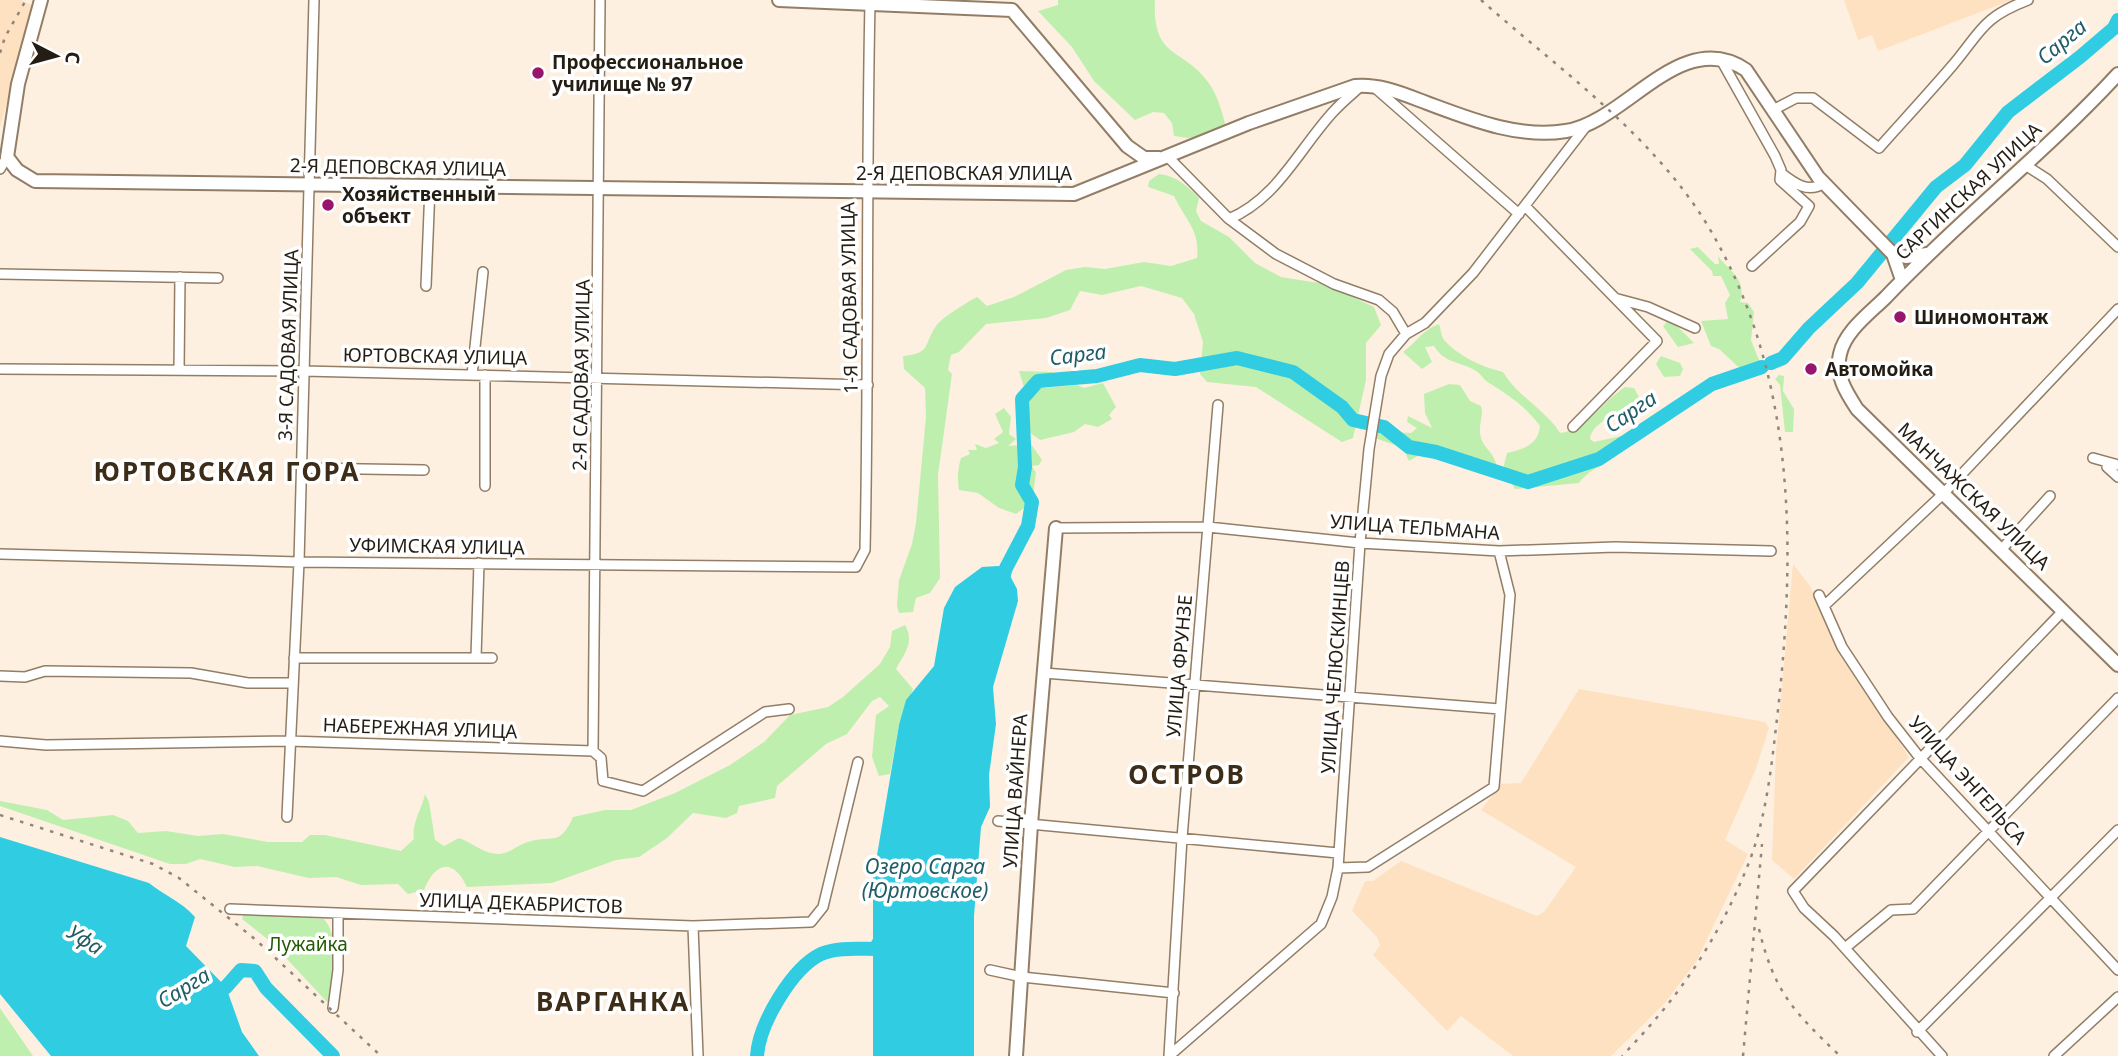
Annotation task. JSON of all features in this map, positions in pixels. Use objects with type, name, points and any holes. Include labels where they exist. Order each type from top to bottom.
[{"type":"street","points":[[0,169],[7,157],[18,84],[41,0]]},
{"type":"street","name":"3-Я САДОВАЯ УЛИЦА","points":[[286,817],[299,562],[314,0]]},
{"type":"street","name":"2-Я САДОВАЯ УЛИЦА","points":[[593,751],[600,0]]},
{"type":"street","points":[[779,0],[1012,10],[1127,146],[1144,158],[1169,158],[1228,219],[1276,254],[1334,285],[1379,300],[1392,312],[1406,334]]},
{"type":"street","points":[[1773,110],[1796,98],[1813,98],[1879,148],[1954,64],[1972,36],[2002,10],[2028,0]]},
{"type":"street","name":"1-Я САДОВАЯ УЛИЦА","points":[[865,550],[868,385],[865,193],[870,3]]},
{"type":"street","points":[[1720,58],[1775,156],[1781,173],[1780,180],[1809,206],[1800,222],[1752,266]]},
{"type":"street","points":[[1366,85],[1492,126],[1544,132],[1567,131],[1587,125],[1690,62],[1730,59],[1746,70],[1824,183],[1894,254],[1902,280]]},
{"type":"street","name":"САРГИНСКАЯ УЛИЦА","points":[[1846,338],[1902,280],[2118,74]]},
{"type":"street","points":[[1228,219],[1249,211],[1283,178],[1333,112],[1366,85]]},
{"type":"street","points":[[1366,85],[1522,210],[1657,341],[1573,427]]},
{"type":"street","name":"2-Я ДЕПОВСКАЯ УЛИЦА","points":[[7,157],[17,170],[35,181],[1074,194],[1169,158],[1249,123],[1366,85]]},
{"type":"street","name":"УЛИЦА ЧЕЛЮСКИНЦЕВ","points":[[1169,1056],[1321,924],[1332,897],[1338,868],[1345,789],[1348,697],[1370,439],[1381,376],[1389,354],[1406,334],[1425,323],[1473,273],[1587,125]]},
{"type":"street","points":[[2025,165],[2047,179],[2118,247]]},
{"type":"street","points":[[1781,173],[1803,187],[1817,188],[1824,183]]},
{"type":"street","points":[[426,286],[430,187]]},
{"type":"street","points":[[1894,254],[1906,257],[1930,254]]},
{"type":"street","points":[[472,375],[483,272]]},
{"type":"street","points":[[0,274],[219,278]]},
{"type":"street","points":[[180,277],[180,370]]},
{"type":"street","points":[[1616,299],[1648,307],[1695,328]]},
{"type":"street","points":[[1824,606],[1942,494],[2118,309]]},
{"type":"street","name":"МАНЧАЖСКАЯ УЛИЦА","points":[[1846,338],[1839,355],[1839,373],[1844,390],[1857,409],[2118,665]]},
{"type":"street","name":"ЮРТОВСКАЯ УЛИЦА","points":[[0,369],[304,371],[868,385]]},
{"type":"street","points":[[485,375],[485,486]]},
{"type":"street","name":"УЛИЦА ФРУНЗЕ","points":[[1169,1056],[1182,838],[1218,405]]},
{"type":"street","points":[[2093,458],[2118,465]]},
{"type":"street","points":[[2107,467],[2118,477]]},
{"type":"street","points":[[302,468],[424,470]]},
{"type":"street","points":[[2001,550],[2050,496]]},
{"type":"street","name":"УЛИЦА ТЕЛЬМАНА","points":[[1056,528],[1208,527],[1360,543],[1499,551],[1615,547],[1771,551]]},
{"type":"street","name":"УЛИЦА ВАЙНЕРА","points":[[1016,1056],[1031,824],[1056,528]]},
{"type":"street","name":"УФИМСКАЯ УЛИЦА","points":[[0,554],[299,562],[856,567],[865,550]]},
{"type":"street","points":[[1338,868],[1368,867],[1494,787],[1510,595],[1499,551]]},
{"type":"street","points":[[476,657],[478,563]]},
{"type":"street","name":"УЛИЦА ЭНГЕЛЬСА","points":[[1819,595],[1842,647],[1888,717],[1920,758],[2118,970]]},
{"type":"street","points":[[1942,1056],[1917,1032],[1845,948],[1804,908],[1793,891],[2063,611]]},
{"type":"street","points":[[294,658],[492,658]]},
{"type":"street","points":[[0,676],[25,677],[45,671],[191,673],[248,683],[292,683]]},
{"type":"street","points":[[1044,673],[1500,709]]},
{"type":"street","points":[[1845,948],[1891,910],[1913,909],[2118,698]]},
{"type":"street","points":[[593,751],[601,758],[603,781],[643,791],[765,712],[789,709]]},
{"type":"street","name":"НАБЕРЕЖНАЯ УЛИЦА","points":[[0,741],[46,745],[289,741],[593,751]]},
{"type":"street","name":"УЛИЦА ДЕКАБРИСТОВ","points":[[230,909],[693,926],[811,922],[823,908],[858,762]]},
{"type":"street","points":[[998,821],[1338,853]]},
{"type":"street","points":[[1917,1032],[2118,830]]},
{"type":"street","points":[[333,1009],[338,914]]},
{"type":"street","points":[[693,926],[698,1056]]},
{"type":"street","points":[[990,970],[1023,977],[1174,993]]},
{"type":"street","points":[[2054,1056],[2118,997]]},
{"type":"shaded area","points":[[0,0],[21,0],[34,6],[0,127]]},
{"type":"shaded area","points":[[1844,0],[2012,0],[1878,51],[1872,35],[1858,40]]},
{"type":"shaded area","points":[[1793,564],[1810,586],[1847,661],[1909,757],[1794,879],[1772,860],[1776,752]]},
{"type":"shaded area","points":[[1579,689],[1765,722],[1769,728],[1756,769],[1725,840],[1748,854],[1696,962],[1665,1003],[1611,1056],[1513,1056],[1461,1016],[1447,1031],[1373,955],[1380,945],[1377,937],[1352,911],[1365,881],[1373,881],[1401,861],[1537,916],[1544,912],[1576,867],[1481,810],[1501,784],[1521,783]]},
{"type":"green space","points":[[1058,0],[1155,0],[1155,19],[1164,43],[1198,71],[1212,87],[1227,133],[1188,138],[1174,136],[1172,123],[1164,113],[1153,112],[1135,120],[1094,81],[1072,47],[1038,11],[1058,5]]},
{"type":"green space","points":[[1159,174],[1176,179],[1190,189],[1199,198],[1196,211],[1201,221],[1229,237],[1255,263],[1281,277],[1325,284],[1374,307],[1381,325],[1366,343],[1366,380],[1353,438],[1342,442],[1256,387],[1207,382],[1200,374],[1203,342],[1194,314],[1182,298],[1141,286],[1102,295],[1080,291],[1070,310],[1046,318],[986,324],[959,352],[951,355],[948,370],[952,374],[938,475],[940,578],[930,593],[916,598],[913,612],[899,613],[899,580],[912,544],[916,523],[926,417],[925,388],[904,369],[903,356],[923,350],[939,323],[977,297],[987,306],[1014,297],[1066,270],[1085,267],[1105,269],[1144,262],[1171,266],[1197,258],[1194,233],[1174,196],[1148,187],[1149,181]]},
{"type":"green space","points":[[1698,247],[1715,264],[1719,264],[1718,256],[1732,272],[1741,287],[1740,302],[1748,303],[1754,312],[1751,340],[1761,365],[1760,369],[1747,375],[1719,349],[1711,346],[1701,321],[1728,319],[1725,303],[1730,295],[1721,276],[1713,276],[1712,271],[1690,249]]},
{"type":"green space","points":[[1670,319],[1694,343],[1678,347],[1663,326]]},
{"type":"green space","points":[[1439,324],[1443,338],[1450,346],[1471,360],[1503,372],[1516,389],[1547,417],[1560,433],[1578,427],[1625,387],[1634,388],[1640,399],[1603,421],[1592,432],[1590,439],[1594,442],[1621,436],[1626,443],[1615,456],[1590,472],[1579,483],[1515,489],[1503,469],[1507,453],[1533,442],[1540,426],[1522,407],[1487,382],[1478,372],[1448,359],[1434,346],[1425,347],[1432,362],[1422,369],[1403,352],[1423,333]]},
{"type":"green space","points":[[1661,356],[1680,363],[1683,369],[1680,376],[1664,377],[1656,364]]},
{"type":"green space","points":[[1019,371],[1052,372],[1057,381],[1046,384],[1044,388],[1077,385],[1084,388],[1103,383],[1116,407],[1109,415],[1112,419],[1098,427],[1085,424],[1074,432],[1040,440],[1025,429],[1024,423],[1017,422],[1018,410],[1026,410],[1029,392],[1024,387]]},
{"type":"green space","points":[[1779,375],[1784,376],[1783,391],[1794,409],[1793,432],[1785,432],[1780,385],[1775,379]]},
{"type":"green space","points":[[1449,384],[1460,385],[1470,401],[1481,406],[1481,439],[1495,459],[1498,473],[1482,474],[1461,461],[1442,458],[1440,450],[1432,448],[1409,461],[1403,448],[1375,438],[1377,431],[1384,427],[1391,432],[1411,433],[1417,428],[1407,422],[1408,416],[1432,428],[1425,413],[1424,394]]},
{"type":"green space","points":[[1004,408],[1011,417],[1009,434],[1016,439],[1008,446],[1031,444],[1042,460],[1039,465],[1032,466],[1036,473],[1032,502],[1016,514],[999,508],[978,493],[959,490],[958,485],[961,458],[970,454],[968,450],[977,450],[975,444],[986,448],[999,443],[994,439],[1003,432],[995,414]]},
{"type":"green space","points":[[905,625],[909,642],[896,669],[913,689],[899,725],[890,774],[879,776],[872,757],[876,715],[889,706],[880,697],[872,701],[847,734],[826,744],[777,786],[775,798],[739,806],[737,813],[726,818],[693,813],[667,838],[639,857],[616,860],[552,883],[467,887],[456,871],[444,867],[433,874],[424,890],[408,894],[398,884],[361,885],[336,877],[309,878],[257,866],[235,867],[200,859],[186,864],[170,864],[0,806],[0,801],[47,810],[63,820],[113,815],[128,821],[138,833],[166,831],[198,836],[223,834],[268,842],[302,842],[310,835],[325,835],[401,851],[414,839],[415,822],[425,794],[429,802],[435,840],[444,846],[459,838],[489,853],[504,853],[534,840],[559,837],[573,817],[605,810],[631,810],[675,793],[730,765],[764,742],[790,715],[828,707],[843,697],[880,664],[890,647],[892,631]]},
{"type":"green space","name":"Лужайка","points":[[244,913],[324,919],[333,937],[336,960],[329,1004],[270,941],[242,919]]},
{"type":"green space","points":[[0,1008],[33,1056],[0,1056]]},
{"type":"water","name":"Озеро Сарга (Юртовское)","points":[[982,567],[1006,568],[1017,589],[1018,601],[993,687],[996,724],[989,775],[990,807],[981,827],[974,916],[974,1056],[873,1056],[873,879],[899,725],[906,700],[934,666],[944,608],[955,587]]},
{"type":"water","name":"Уфа","points":[[0,837],[149,883],[184,907],[195,917],[186,946],[226,987],[242,1032],[259,1056],[51,1056],[0,994]]},
{"type":"waterway","name":"Сарга","points":[[1771,363],[1783,358],[1809,328],[1857,283],[1936,187],[1965,165],[2008,112],[2080,57],[2114,28],[2118,20]]},
{"type":"waterway","name":"Сарга","points":[[1001,584],[1006,568],[1028,526],[1032,502],[1022,485],[1025,467],[1022,399],[1038,381],[1097,376],[1140,365],[1175,369],[1237,358],[1293,372],[1342,407],[1353,420],[1384,427],[1409,447],[1436,452],[1528,482],[1599,459],[1712,384],[1762,367]]},
{"type":"waterway","name":"Сарга","points":[[757,1056],[770,1013],[799,971],[827,952],[875,949],[883,936]]},
{"type":"waterway","name":"Сарга","points":[[212,996],[226,987],[241,970],[255,971],[266,988],[333,1056]]},
{"type":"railway","points":[[0,53],[5,37],[26,0]]},
{"type":"railway","points":[[1481,0],[1573,78],[1632,133],[1660,162],[1708,226],[1737,283],[1759,341],[1774,401],[1783,462],[1787,523],[1784,648],[1771,769],[1760,828],[1736,893],[1710,944],[1679,990],[1622,1056]]},
{"type":"railway","points":[[0,815],[153,864],[179,878],[256,940],[381,1056]]},
{"type":"railway","points":[[1743,1056],[1762,844]]},
{"type":"railway","points":[[1759,929],[1772,969],[1788,1000],[1840,1056]]},
{"type":"place","name":"Профессиональное училище № 97","points":[[538,73]]},
{"type":"place","name":"Хозяйственный объект","points":[[328,205]]},
{"type":"place","name":"Шиномонтаж","points":[[1900,317]]},
{"type":"place","name":"Автомойка","points":[[1811,369]]},
{"type":"district","name":"ЮРТОВСКАЯ ГОРА","points":[[227,472]]},
{"type":"district","name":"ОСТРОВ","points":[[1187,775]]},
{"type":"district","name":"ВАРГАНКА","points":[[613,1002]]}]
